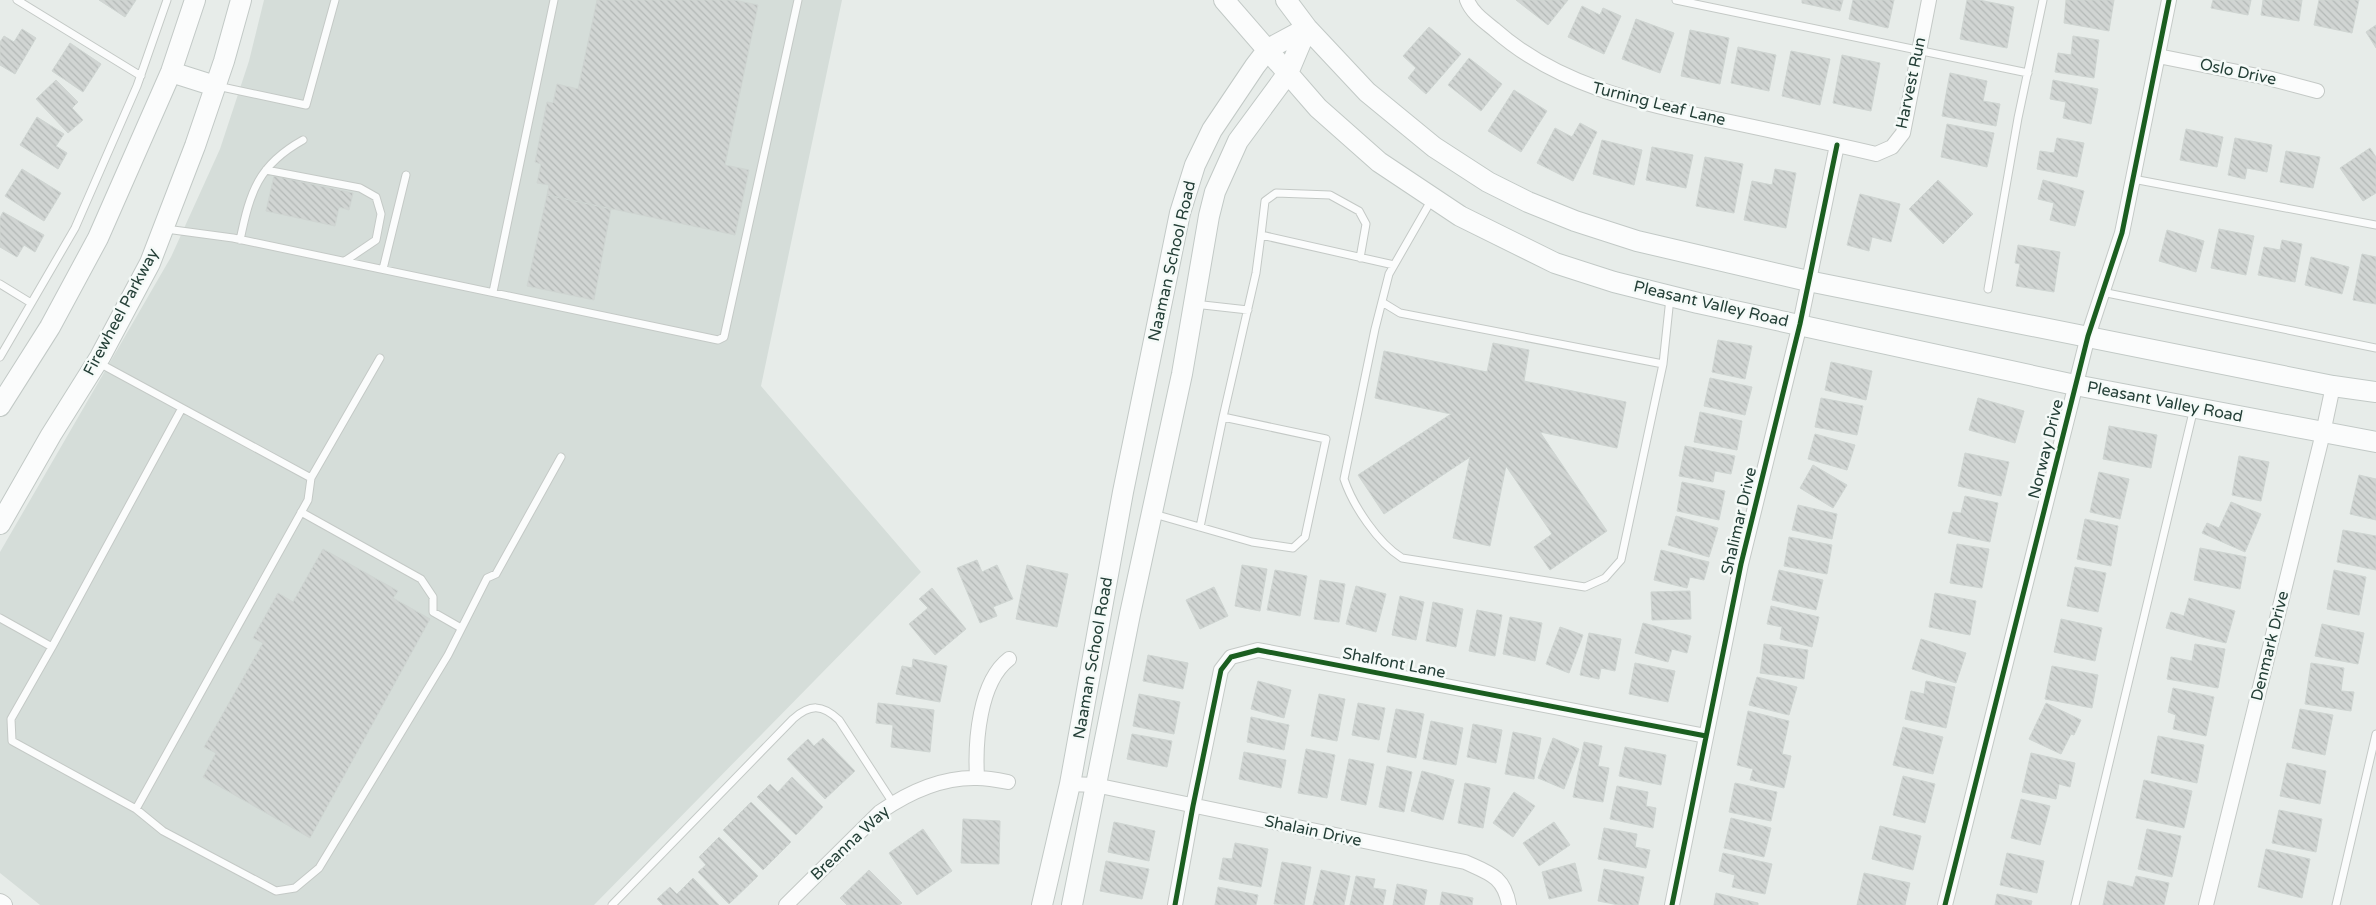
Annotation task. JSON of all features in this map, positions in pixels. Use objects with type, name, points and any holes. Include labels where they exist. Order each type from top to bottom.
[{"type":"main road","points":[[0,406],[50,327],[98,238],[171,72],[195,0]]},
{"type":"main road","name":"Firewheel Parkway","points":[[0,524],[51,434],[97,361],[150,263],[215,86],[240,0]]},
{"type":"main road","name":"Pleasant Valley Road","points":[[1224,0],[1318,108],[1379,162],[1460,216],[1555,262],[1614,282],[1670,296],[2076,385],[2376,442]]},
{"type":"main road","points":[[1286,0],[1307,28],[1385,109],[1434,147],[1488,182],[1520,198],[1575,221],[1637,241],[1808,280],[2333,386],[2376,392]]},
{"type":"main road","name":"Naaman School Road","points":[[1042,905],[1070,784],[1123,492],[1180,213],[1195,165],[1212,130],[1268,50],[1307,28]]},
{"type":"main road","name":"Naaman School Road","points":[[1072,905],[1151,513],[1182,374],[1215,192],[1238,141],[1288,73],[1307,28]]},
{"type":"main road","points":[[171,72],[215,86]]},
{"type":"street","name":"Turning Leaf Lane","points":[[1467,0],[1471,10],[1504,39],[1555,71],[1588,86],[1655,106],[1876,154]]},
{"type":"street","name":"Harvest Run","points":[[1876,154],[1892,146],[1903,133],[1929,0]]},
{"type":"street","name":"Norway Drive","points":[[1945,905],[2088,336],[2122,234],[2169,0]]},
{"type":"street","name":"Oslo Drive","points":[[2158,56],[2268,78],[2317,91]]},
{"type":"street","name":"Shalimar Drive","points":[[1672,905],[1741,564],[1800,324],[1837,145]]},
{"type":"street","name":"Denmark Drive","points":[[2206,905],[2333,386]]},
{"type":"street","name":"Shalfont Lane","points":[[1193,806],[1221,670],[1231,657],[1258,650],[1706,736]]},
{"type":"street","points":[[977,778],[975,748],[988,687],[1000,666],[1009,659]]},
{"type":"street","name":"Breanna Way","points":[[793,903],[880,812],[912,792],[934,784],[977,778],[1008,782]]},
{"type":"street","points":[[1070,784],[1095,785]]},
{"type":"street","name":"Shalain Drive","points":[[1095,785],[1465,862],[1496,876],[1507,893],[1509,905]]},
{"type":"street","points":[[1176,905],[1193,806]]},
{"type":"lane","points":[[17,0],[141,76]]},
{"type":"lane","points":[[0,357],[75,228],[141,76],[167,0]]},
{"type":"lane","points":[[215,86],[306,105],[335,0]]},
{"type":"lane","points":[[493,292],[554,0]]},
{"type":"lane","points":[[163,229],[240,240],[345,261],[718,340],[724,337],[798,0]]},
{"type":"lane","points":[[1676,0],[2028,73]]},
{"type":"lane","points":[[1988,289],[2043,0]]},
{"type":"lane","points":[[240,240],[247,206],[257,182],[273,160],[302,140]]},
{"type":"lane","points":[[266,170],[360,188],[376,197],[381,214],[376,240],[345,261]]},
{"type":"lane","points":[[383,269],[406,176]]},
{"type":"lane","points":[[2133,179],[2376,225]]},
{"type":"lane","points":[[1200,527],[1256,273],[1265,201],[1276,193],[1330,195],[1359,211],[1366,224],[1360,258]]},
{"type":"lane","points":[[1432,198],[1389,274],[1344,479],[1350,497],[1388,549],[1402,558],[1585,587],[1605,578],[1621,560],[1663,364],[1670,296]]},
{"type":"lane","points":[[1261,235],[1394,265]]},
{"type":"lane","points":[[0,284],[31,303]]},
{"type":"lane","points":[[2102,292],[2376,348]]},
{"type":"lane","points":[[1382,302],[1400,312],[1663,364]]},
{"type":"lane","points":[[1194,304],[1248,310]]},
{"type":"lane","points":[[136,809],[308,500],[311,478],[380,358]]},
{"type":"lane","points":[[97,361],[311,478]]},
{"type":"lane","points":[[182,408],[11,719],[12,740],[136,809],[163,831],[276,891],[295,888],[318,868],[448,655],[487,578],[496,574],[561,457]]},
{"type":"lane","points":[[2075,905],[2194,408]]},
{"type":"lane","points":[[1151,513],[1252,542],[1293,548],[1304,537],[1326,439],[1223,417]]},
{"type":"lane","points":[[301,512],[421,579],[433,597],[433,612],[461,628]]},
{"type":"lane","points":[[0,618],[52,646]]},
{"type":"lane","points":[[612,905],[793,719],[809,708],[820,708],[830,711],[839,720],[893,803]]},
{"type":"lane","points":[[2336,905],[2376,734]]},
{"type":"shaded area","points":[[264,0],[842,0],[761,386],[921,572],[594,905],[40,905],[0,873],[0,552],[171,257],[220,149],[249,61]]},
{"type":"building","points":[[99,0],[136,0],[125,17]]},
{"type":"building","points":[[597,0],[734,0],[758,5],[725,165],[749,170],[735,235],[547,195],[549,185],[537,183],[541,164],[535,162],[547,102],[553,103],[557,84],[578,89]]},
{"type":"building","points":[[1516,0],[1568,0],[1548,25]]},
{"type":"building","points":[[1802,0],[1843,0],[1840,11],[1802,3]]},
{"type":"building","points":[[1853,0],[1894,0],[1888,28],[1849,19]]},
{"type":"building","points":[[1967,0],[1979,0],[2014,7],[2007,48],[1960,39]]},
{"type":"building","points":[[2066,0],[2114,0],[2109,31],[2064,23]]},
{"type":"building","points":[[2213,0],[2251,0],[2248,15],[2211,8]]},
{"type":"building","points":[[2263,0],[2302,0],[2299,21],[2261,15]]},
{"type":"building","points":[[2319,0],[2359,0],[2352,33],[2314,25]]},
{"type":"building","points":[[1582,6],[1600,15],[1603,8],[1621,16],[1604,54],[1568,37]]},
{"type":"building","points":[[1636,19],[1674,33],[1660,73],[1622,59]]},
{"type":"building","points":[[2376,25],[2376,48],[2366,32]]},
{"type":"building","points":[[1429,27],[1461,54],[1426,94],[1408,78],[1416,68],[1403,56]]},
{"type":"building","points":[[22,29],[36,38],[15,74],[0,65],[0,42],[4,36],[14,42]]},
{"type":"building","points":[[1690,30],[1729,38],[1720,84],[1681,76]]},
{"type":"building","points":[[2073,36],[2099,40],[2094,78],[2055,72],[2058,53],[2071,55]]},
{"type":"building","points":[[70,43],[101,64],[83,92],[52,71]]},
{"type":"building","points":[[1738,47],[1776,55],[1769,91],[1731,83]]},
{"type":"building","points":[[1791,51],[1830,59],[1820,105],[1782,96]]},
{"type":"building","points":[[1842,55],[1880,63],[1871,111],[1833,103]]},
{"type":"building","points":[[1469,58],[1502,84],[1481,111],[1448,85]]},
{"type":"building","points":[[1950,73],[1987,81],[1983,101],[2000,104],[1996,126],[1942,116]]},
{"type":"building","points":[[56,80],[78,102],[72,108],[83,120],[68,133],[36,99]]},
{"type":"building","points":[[2053,80],[2098,89],[2091,124],[2063,118],[2066,102],[2050,99]]},
{"type":"building","points":[[1514,90],[1547,111],[1521,152],[1488,131]]},
{"type":"building","points":[[37,117],[64,134],[56,146],[67,153],[58,169],[20,145]]},
{"type":"building","points":[[1580,123],[1597,132],[1573,181],[1537,163],[1555,128],[1572,137]]},
{"type":"building","points":[[1947,124],[1994,133],[1987,167],[1941,157]]},
{"type":"building","points":[[2186,129],[2223,137],[2217,167],[2180,160]]},
{"type":"building","points":[[2057,138],[2084,143],[2077,177],[2037,169],[2040,151],[2054,153]]},
{"type":"building","points":[[2235,138],[2272,145],[2267,172],[2247,168],[2245,179],[2228,175]]},
{"type":"building","points":[[1602,140],[1642,150],[1634,185],[1593,174]]},
{"type":"building","points":[[1652,147],[1693,155],[1686,188],[1646,180]]},
{"type":"building","points":[[2370,148],[2376,157],[2376,193],[2363,201],[2340,168]]},
{"type":"building","points":[[2286,151],[2320,157],[2313,188],[2280,182]]},
{"type":"building","points":[[1705,157],[1743,164],[1734,213],[1696,206]]},
{"type":"building","points":[[22,169],[61,193],[44,221],[5,196]]},
{"type":"building","points":[[1775,169],[1796,173],[1786,228],[1744,220],[1752,181],[1772,185]]},
{"type":"building","points":[[274,176],[353,193],[349,210],[339,207],[335,226],[266,211]]},
{"type":"building","points":[[1938,180],[1973,214],[1943,244],[1909,209]]},
{"type":"building","points":[[2043,180],[2084,191],[2075,226],[2050,220],[2054,203],[2038,199]]},
{"type":"building","points":[[1860,194],[1900,204],[1891,242],[1872,237],[1869,251],[1847,245]]},
{"type":"building","points":[[547,195],[611,209],[594,300],[527,286]]},
{"type":"building","points":[[3,212],[44,235],[35,252],[24,245],[17,257],[0,247],[0,218]]},
{"type":"building","points":[[2219,229],[2254,236],[2246,275],[2211,268]]},
{"type":"building","points":[[2167,230],[2204,241],[2196,272],[2159,261]]},
{"type":"building","points":[[2282,240],[2302,244],[2295,282],[2258,275],[2264,247],[2280,250]]},
{"type":"building","points":[[2018,245],[2060,252],[2054,292],[2016,286],[2020,264],[2015,263]]},
{"type":"building","points":[[2362,254],[2376,257],[2376,304],[2353,300]]},
{"type":"building","points":[[2311,257],[2349,267],[2342,294],[2305,285]]},
{"type":"building","points":[[1718,340],[1752,346],[1745,379],[1712,372]]},
{"type":"building","points":[[1493,343],[1529,350],[1524,381],[1626,402],[1617,448],[1540,432],[1607,531],[1550,570],[1534,547],[1552,534],[1506,466],[1490,546],[1453,538],[1470,457],[1384,514],[1358,475],[1451,414],[1375,398],[1384,351],[1487,372]]},
{"type":"building","points":[[1831,362],[1872,371],[1866,400],[1825,390]]},
{"type":"building","points":[[1710,378],[1752,387],[1745,415],[1704,406]]},
{"type":"building","points":[[1821,398],[1863,406],[1857,435],[1815,427]]},
{"type":"building","points":[[1978,398],[2024,411],[2015,443],[1969,430]]},
{"type":"building","points":[[1700,412],[1742,421],[1737,450],[1694,442]]},
{"type":"building","points":[[2109,426],[2157,435],[2151,468],[2103,459]]},
{"type":"building","points":[[1815,434],[1855,445],[1847,470],[1808,459]]},
{"type":"building","points":[[1685,446],[1735,456],[1731,474],[1715,471],[1713,482],[1679,476]]},
{"type":"building","points":[[1965,453],[2009,462],[2001,496],[1958,486]]},
{"type":"building","points":[[2239,456],[2269,462],[2261,501],[2232,495]]},
{"type":"building","points":[[1813,465],[1847,485],[1833,508],[1800,488]]},
{"type":"building","points":[[2099,472],[2129,479],[2120,519],[2090,512]]},
{"type":"building","points":[[2359,475],[2376,479],[2376,520],[2350,514]]},
{"type":"building","points":[[1682,482],[1725,491],[1719,520],[1677,511]]},
{"type":"building","points":[[1965,496],[1998,503],[1990,542],[1948,533],[1953,512],[1961,513]]},
{"type":"building","points":[[2231,502],[2261,514],[2245,552],[2202,533],[2207,523],[2219,528]]},
{"type":"building","points":[[1798,505],[1837,514],[1832,539],[1792,530]]},
{"type":"building","points":[[1676,516],[1718,528],[1709,557],[1668,545]]},
{"type":"building","points":[[2085,519],[2118,526],[2111,566],[2077,559]]},
{"type":"building","points":[[2343,530],[2376,536],[2376,570],[2337,562]]},
{"type":"building","points":[[1789,537],[1832,545],[1827,574],[1784,566]]},
{"type":"building","points":[[1957,544],[1989,549],[1982,588],[1950,583]]},
{"type":"building","points":[[2200,548],[2246,557],[2240,589],[2194,580]]},
{"type":"building","points":[[323,549],[398,591],[393,598],[430,619],[310,838],[203,777],[216,753],[204,747],[263,643],[253,638],[278,593],[293,602]]},
{"type":"building","points":[[1661,550],[1709,562],[1704,580],[1690,577],[1687,588],[1654,580]]},
{"type":"building","points":[[977,560],[982,572],[997,565],[1013,599],[993,607],[997,616],[980,623],[957,568]]},
{"type":"building","points":[[1027,565],[1068,574],[1057,627],[1016,619]]},
{"type":"building","points":[[1242,565],[1267,569],[1260,611],[1235,606]]},
{"type":"building","points":[[2075,567],[2106,573],[2098,612],[2067,606]]},
{"type":"building","points":[[1275,570],[1307,576],[1300,616],[1267,610]]},
{"type":"building","points":[[1779,570],[1823,580],[1816,610],[1772,600]]},
{"type":"building","points":[[2334,570],[2366,577],[2359,615],[2327,609]]},
{"type":"building","points":[[1320,580],[1345,584],[1339,622],[1314,619]]},
{"type":"building","points":[[1356,586],[1386,594],[1376,632],[1346,624]]},
{"type":"building","points":[[1214,587],[1228,616],[1200,629],[1186,600]]},
{"type":"building","points":[[932,588],[966,629],[935,655],[909,624],[928,608],[919,599]]},
{"type":"building","points":[[1690,591],[1691,619],[1652,620],[1651,592]]},
{"type":"building","points":[[1935,593],[1976,601],[1970,635],[1929,627]]},
{"type":"building","points":[[1400,596],[1424,602],[1416,640],[1392,635]]},
{"type":"building","points":[[2189,598],[2235,611],[2226,643],[2166,628],[2171,612],[2184,616]]},
{"type":"building","points":[[1433,602],[1463,609],[1456,647],[1426,641]]},
{"type":"building","points":[[1771,606],[1819,617],[1812,647],[1780,639],[1782,627],[1767,624]]},
{"type":"building","points":[[1477,610],[1502,615],[1495,656],[1469,651]]},
{"type":"building","points":[[1510,617],[1542,623],[1535,661],[1503,654]]},
{"type":"building","points":[[2061,619],[2102,628],[2095,661],[2054,652]]},
{"type":"building","points":[[1643,623],[1691,636],[1687,653],[1672,649],[1668,662],[1635,653]]},
{"type":"building","points":[[2322,624],[2364,633],[2358,664],[2315,656]]},
{"type":"building","points":[[1560,627],[1583,635],[1569,673],[1546,664]]},
{"type":"building","points":[[1589,633],[1621,639],[1615,671],[1601,668],[1599,679],[1580,675]]},
{"type":"building","points":[[1921,639],[1966,653],[1956,683],[1912,669]]},
{"type":"building","points":[[1764,644],[1808,650],[1804,679],[1760,673]]},
{"type":"building","points":[[2195,644],[2225,649],[2218,688],[2167,679],[2171,657],[2192,661]]},
{"type":"building","points":[[1148,655],[1188,663],[1183,689],[1143,681]]},
{"type":"building","points":[[913,659],[947,666],[940,702],[896,694],[902,666],[912,668]]},
{"type":"building","points":[[1635,663],[1675,671],[1668,702],[1629,694]]},
{"type":"building","points":[[2311,663],[2344,668],[2341,691],[2354,692],[2351,711],[2305,704]]},
{"type":"building","points":[[2052,666],[2098,675],[2092,708],[2045,699]]},
{"type":"building","points":[[1757,677],[1797,687],[1789,715],[1749,705]]},
{"type":"building","points":[[1258,681],[1291,690],[1284,718],[1251,709]]},
{"type":"building","points":[[1926,681],[1955,687],[1946,728],[1905,719],[1911,691],[1924,694]]},
{"type":"building","points":[[2173,688],[2214,697],[2206,736],[2173,729],[2176,715],[2168,712]]},
{"type":"building","points":[[1139,694],[1180,702],[1174,734],[1133,726]]},
{"type":"building","points":[[1319,694],[1345,699],[1337,741],[1311,736]]},
{"type":"building","points":[[878,703],[934,710],[930,752],[891,747],[893,725],[876,723]]},
{"type":"building","points":[[1358,703],[1385,708],[1379,740],[1352,735]]},
{"type":"building","points":[[2046,703],[2081,720],[2074,735],[2071,734],[2061,754],[2029,739]]},
{"type":"building","points":[[1396,709],[1424,714],[1416,758],[1387,752]]},
{"type":"building","points":[[2300,709],[2333,715],[2325,755],[2292,748]]},
{"type":"building","points":[[1748,711],[1789,721],[1782,754],[1791,756],[1784,788],[1750,780],[1753,769],[1737,765]]},
{"type":"building","points":[[1251,717],[1289,725],[1284,750],[1247,742]]},
{"type":"building","points":[[1431,721],[1463,728],[1456,765],[1423,759]]},
{"type":"building","points":[[1473,724],[1502,730],[1496,763],[1467,757]]},
{"type":"building","points":[[1903,727],[1943,737],[1933,774],[1893,765]]},
{"type":"building","points":[[1513,732],[1541,738],[1534,779],[1505,774]]},
{"type":"building","points":[[1132,734],[1172,741],[1167,767],[1127,759]]},
{"type":"building","points":[[2158,736],[2204,745],[2197,783],[2151,773]]},
{"type":"building","points":[[823,738],[855,771],[825,799],[787,759],[808,739],[814,746]]},
{"type":"building","points":[[1553,738],[1579,749],[1564,789],[1538,778]]},
{"type":"building","points":[[1584,742],[1602,746],[1598,766],[1609,768],[1603,802],[1573,797]]},
{"type":"building","points":[[1625,747],[1666,755],[1661,785],[1619,776]]},
{"type":"building","points":[[1306,749],[1335,755],[1327,798],[1298,793]]},
{"type":"building","points":[[1244,752],[1286,760],[1281,788],[1239,779]]},
{"type":"building","points":[[2031,753],[2075,763],[2070,787],[2059,784],[2056,799],[2022,792]]},
{"type":"building","points":[[1349,759],[1374,764],[1366,805],[1341,800]]},
{"type":"building","points":[[2287,763],[2326,771],[2320,804],[2280,796]]},
{"type":"building","points":[[1387,766],[1412,772],[1404,812],[1379,807]]},
{"type":"building","points":[[1422,771],[1454,780],[1443,820],[1411,811]]},
{"type":"building","points":[[1903,776],[1935,784],[1925,823],[1893,815]]},
{"type":"building","points":[[792,777],[823,807],[796,835],[757,797],[770,784],[778,792]]},
{"type":"building","points":[[2144,780],[2192,791],[2184,828],[2136,818]]},
{"type":"building","points":[[1465,783],[1490,788],[1483,828],[1458,823]]},
{"type":"building","points":[[1735,783],[1777,792],[1771,821],[1729,812]]},
{"type":"building","points":[[1617,786],[1648,792],[1646,806],[1656,808],[1653,828],[1610,819]]},
{"type":"building","points":[[1514,792],[1535,806],[1513,837],[1493,823]]},
{"type":"building","points":[[2021,799],[2050,806],[2040,845],[2011,838]]},
{"type":"building","points":[[751,802],[791,842],[763,870],[723,830]]},
{"type":"building","points":[[2279,810],[2322,819],[2316,852],[2272,843]]},
{"type":"building","points":[[1731,818],[1771,828],[1764,857],[1724,848]]},
{"type":"building","points":[[963,819],[1000,821],[999,864],[961,863]]},
{"type":"building","points":[[1114,822],[1155,831],[1149,861],[1108,852]]},
{"type":"building","points":[[1554,822],[1570,845],[1539,866],[1523,843]]},
{"type":"building","points":[[1880,826],[1921,836],[1913,870],[1872,859]]},
{"type":"building","points":[[1604,828],[1637,834],[1635,847],[1650,850],[1646,868],[1598,859]]},
{"type":"building","points":[[923,829],[952,871],[917,895],[889,853]]},
{"type":"building","points":[[2147,829],[2181,836],[2172,877],[2138,869]]},
{"type":"building","points":[[719,837],[758,876],[729,904],[698,872],[706,865],[699,857]]},
{"type":"building","points":[[1235,843],[1268,849],[1261,887],[1219,879],[1223,858],[1232,859]]},
{"type":"building","points":[[2266,849],[2310,859],[2302,898],[2258,887]]},
{"type":"building","points":[[1723,853],[1772,864],[1765,894],[1732,887],[1735,875],[1719,871]]},
{"type":"building","points":[[2007,853],[2044,861],[2037,893],[2000,885]]},
{"type":"building","points":[[1106,861],[1149,869],[1142,899],[1100,891]]},
{"type":"building","points":[[1282,862],[1311,867],[1304,905],[1274,904]]},
{"type":"building","points":[[1575,863],[1582,891],[1549,899],[1542,872]]},
{"type":"building","points":[[1604,869],[1644,877],[1638,905],[1619,905],[1598,901]]},
{"type":"building","points":[[869,870],[902,903],[899,905],[847,905],[840,898]]},
{"type":"building","points":[[1321,870],[1350,876],[1344,905],[1313,905]]},
{"type":"building","points":[[1864,873],[1910,883],[1905,905],[1857,905]]},
{"type":"building","points":[[1356,876],[1375,879],[1373,888],[1386,890],[1383,905],[1350,905]]},
{"type":"building","points":[[2136,876],[2169,883],[2164,905],[2103,905],[2108,881],[2133,887]]},
{"type":"building","points":[[693,878],[719,905],[663,905],[657,899],[670,887],[677,894]]},
{"type":"building","points":[[1397,884],[1427,890],[1424,905],[1393,905]]},
{"type":"building","points":[[1218,887],[1258,895],[1256,905],[1215,905]]},
{"type":"building","points":[[1442,892],[1473,898],[1472,905],[1440,905]]},
{"type":"building","points":[[1716,893],[1758,903],[1758,905],[1714,905]]},
{"type":"building","points":[[1997,894],[2032,901],[2031,905],[1995,905]]},
{"type":"cycle path","points":[[1945,905],[2088,336],[2122,233],[2169,0]]},
{"type":"cycle path","points":[[1672,905],[1741,564],[1800,324],[1837,145]]},
{"type":"cycle path","points":[[1175,905],[1221,670],[1231,657],[1258,650],[1706,736]]}]
